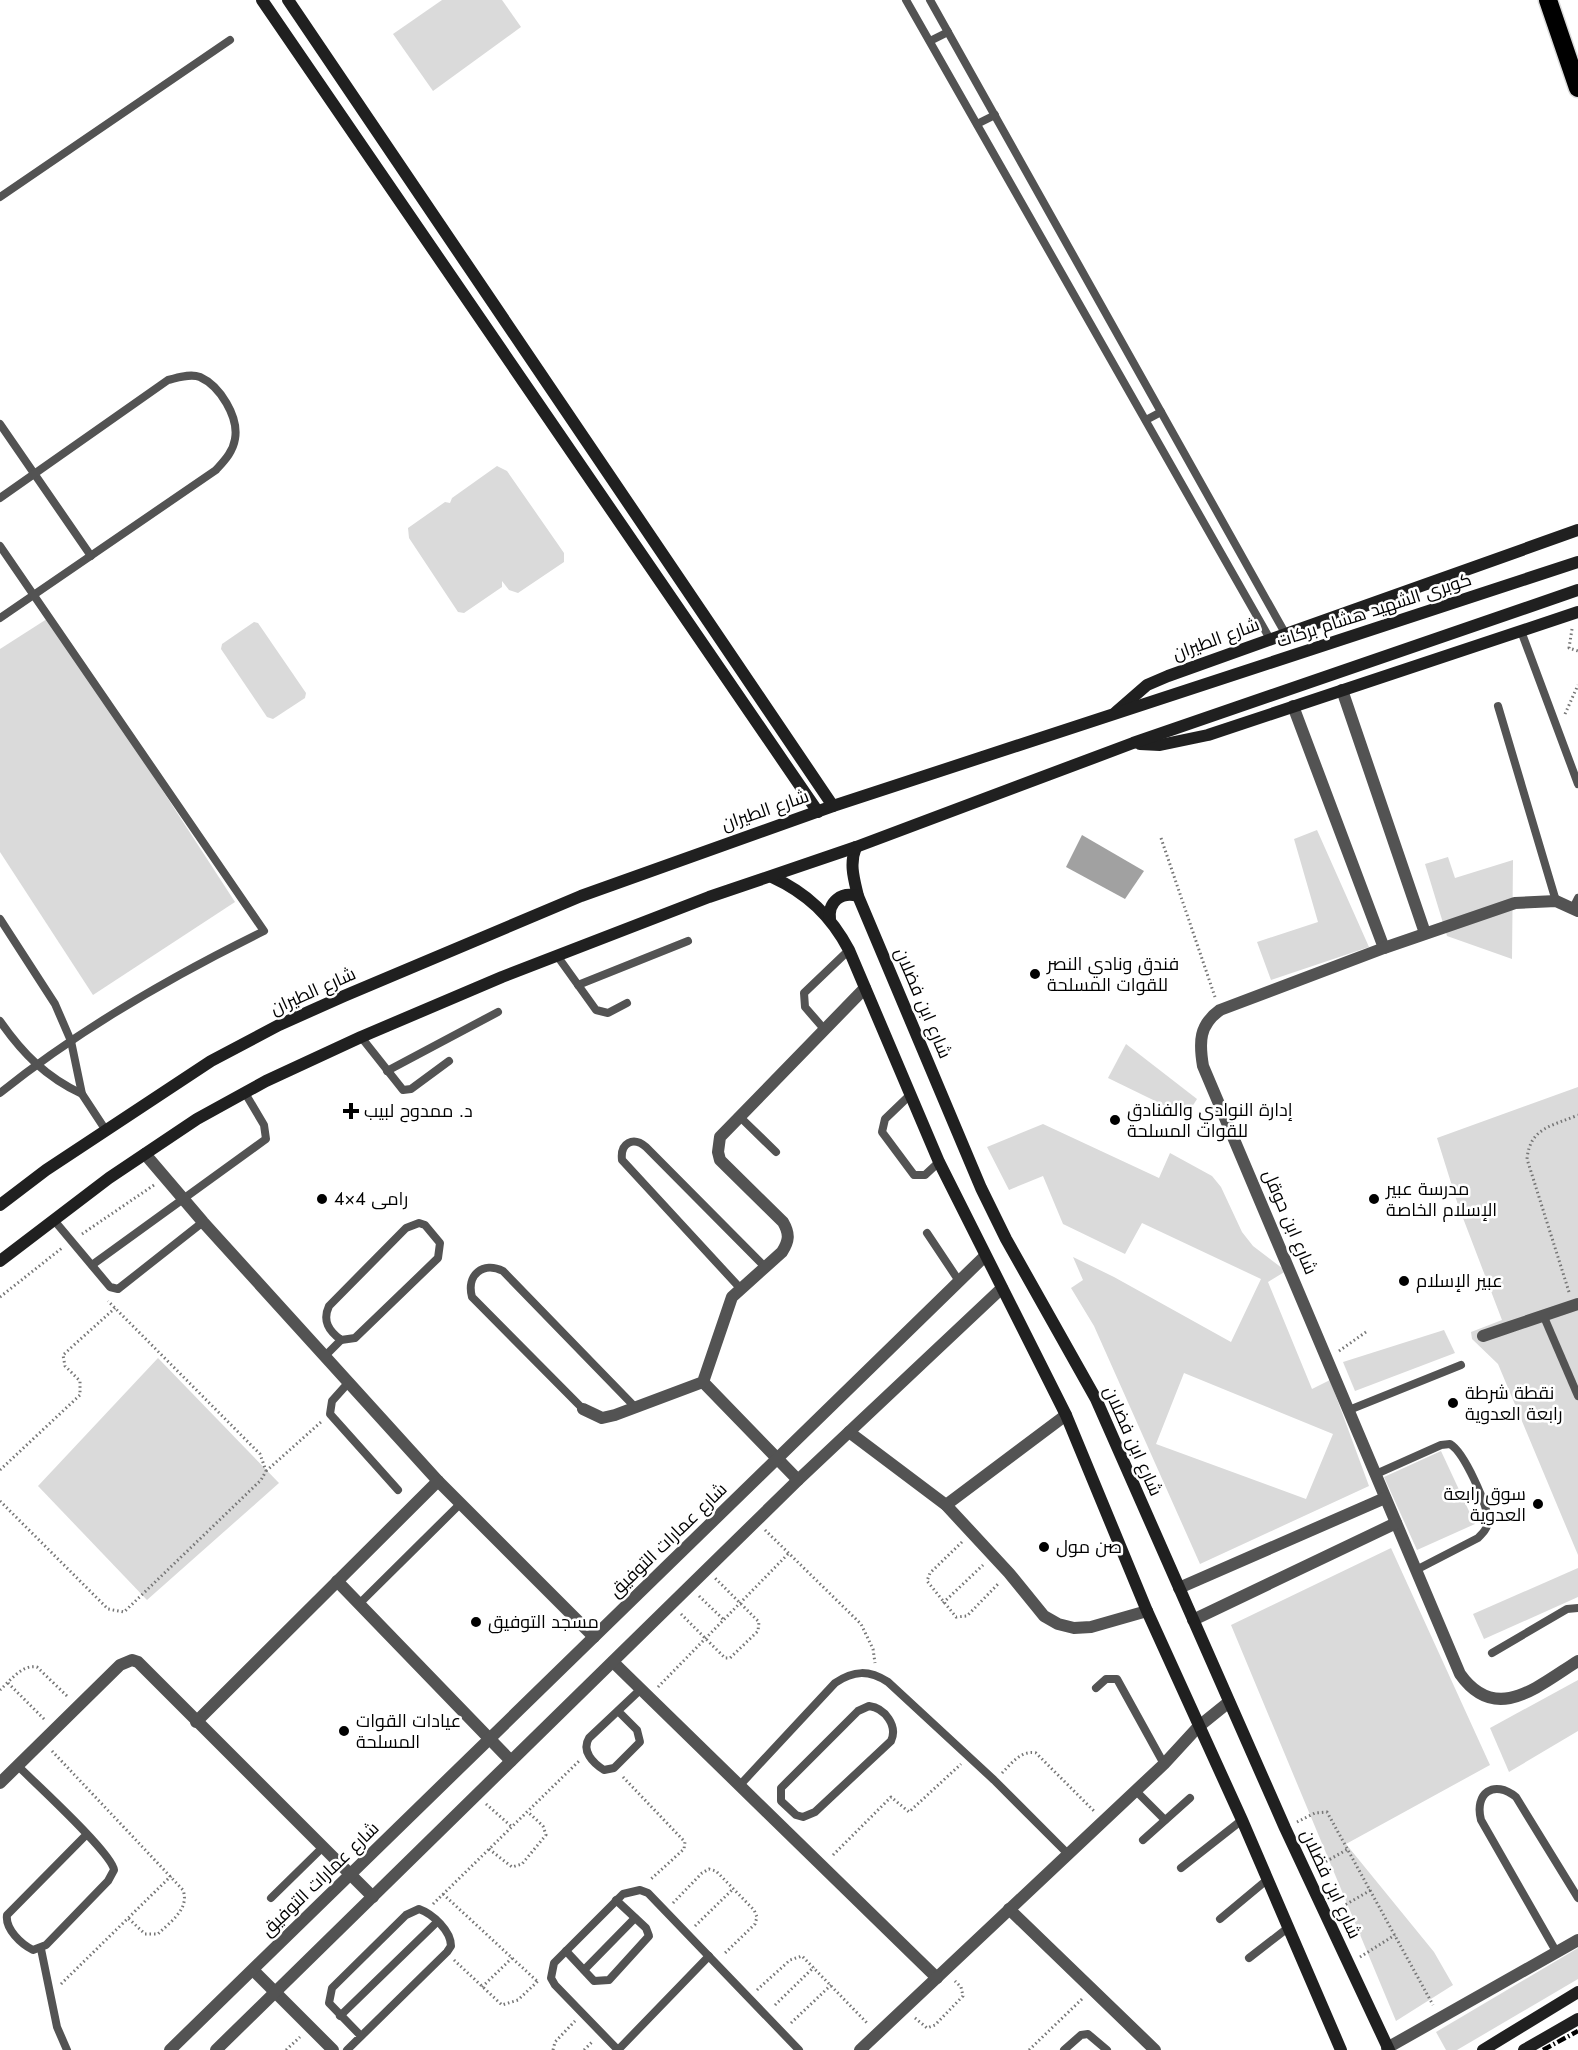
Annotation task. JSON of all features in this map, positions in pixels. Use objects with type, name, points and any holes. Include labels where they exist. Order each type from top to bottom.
[{"type":"highway","points":[[1548,0],[1578,88]]},
{"type":"street","points":[[262,0],[818,812]]},
{"type":"street","points":[[288,0],[833,806]]},
{"type":"street","points":[[378,169],[395,160]]},
{"type":"street","points":[[537,401],[553,391]]},
{"type":"street","name":"شارع الطيران","points":[[0,1205],[105,1129],[211,1061],[279,1025],[344,996],[581,896],[833,806],[1113,715],[1129,698],[1147,685],[1285,633],[1578,530]]},
{"type":"street","name":"كوبرى الشهيد هشام بركات","points":[[1113,715],[1578,562]]},
{"type":"street","points":[[0,1260],[53,1219],[197,1119],[309,1059],[699,901],[856,847],[1133,743],[1578,590]]},
{"type":"street","points":[[1133,743],[1160,745],[1184,742],[1576,612]]},
{"type":"street","points":[[1342,690],[1425,933]]},
{"type":"street","points":[[1293,706],[1384,948]]},
{"type":"street","points":[[764,731],[779,724]]},
{"type":"street","name":"شارع ابن فضلان","points":[[856,847],[852,858],[852,872],[858,896],[981,1188],[1006,1239],[1096,1400],[1285,1828],[1387,2049]]},
{"type":"street","points":[[772,877],[804,895],[830,920],[849,950],[939,1162],[984,1257],[1066,1415],[1147,1611],[1242,1820],[1341,2050]]},
{"type":"street","points":[[830,920],[830,909],[836,900],[846,895],[858,896]]},
{"type":"street","name":"شارع ابن حوقل","points":[[1576,906],[1556,901],[1515,903],[1384,948],[1220,1010],[1202,1029],[1199,1045],[1203,1066],[1460,1674],[1469,1686],[1482,1696],[1495,1700],[1511,1698],[1530,1690],[1578,1661]]},
{"type":"street","points":[[583,1409],[602,1418],[703,1382],[709,1372],[726,1308],[740,1288],[783,1252],[788,1243],[788,1232],[783,1222],[720,1160],[718,1152],[720,1137],[865,988]]},
{"type":"street","points":[[145,1154],[202,1222],[438,1481],[594,1637]]},
{"type":"street","name":"شارع عمارات التوفيق","points":[[170,2050],[984,1257]]},
{"type":"street","points":[[216,2050],[798,1480],[1002,1288]]},
{"type":"street","points":[[1483,1336],[1576,1305]]},
{"type":"street","points":[[703,1382],[798,1480]]},
{"type":"street","points":[[946,1505],[1066,1415]]},
{"type":"street","points":[[849,1432],[946,1505],[1009,1573],[1044,1616],[1058,1624],[1074,1628],[1091,1627],[1147,1611]]},
{"type":"street","points":[[196,1722],[438,1481]]},
{"type":"street","points":[[1179,1588],[1385,1498]]},
{"type":"street","points":[[1193,1620],[1396,1523]]},
{"type":"street","points":[[337,1581],[511,1761]]},
{"type":"street","points":[[0,1783],[120,1665],[132,1660],[143,1666],[196,1722],[373,1897]]},
{"type":"street","points":[[613,1662],[940,1975]]},
{"type":"street","points":[[860,2050],[1136,1791],[1198,1726],[1229,1702]]},
{"type":"street","points":[[1010,1910],[1155,2050]]},
{"type":"street","points":[[1387,2049],[1578,1940]]},
{"type":"street","points":[[253,1970],[333,2050]]},
{"type":"street","points":[[1483,2050],[1578,1992]]},
{"type":"street","points":[[1524,2050],[1578,2019]]},
{"type":"lane","points":[[906,0],[1270,639]]},
{"type":"lane","points":[[930,0],[1285,633]]},
{"type":"lane","points":[[930,40],[948,32]]},
{"type":"lane","points":[[0,197],[230,40]]},
{"type":"lane","points":[[977,124],[994,116]]},
{"type":"lane","points":[[0,498],[168,380],[184,376],[199,376],[215,388],[228,406],[234,423],[235,438],[229,455],[216,470],[0,618]]},
{"type":"lane","points":[[1146,420],[1161,412]]},
{"type":"lane","points":[[0,424],[91,556]]},
{"type":"lane","points":[[0,546],[264,932],[175,976],[35,1065],[0,1093]]},
{"type":"lane","points":[[1521,631],[1578,784]]},
{"type":"lane","points":[[1498,706],[1556,901]]},
{"type":"lane","points":[[0,919],[47,987],[71,1041],[82,1094],[105,1129]]},
{"type":"lane","points":[[578,985],[688,941]]},
{"type":"lane","points":[[825,1029],[805,1007],[804,993],[849,950]]},
{"type":"lane","points":[[558,957],[601,1013],[608,1013],[627,1003]]},
{"type":"lane","points":[[387,1071],[498,1012]]},
{"type":"lane","points":[[0,1021],[35,1065],[65,1086],[82,1094]]},
{"type":"lane","points":[[361,1037],[399,1088],[411,1089],[449,1061]]},
{"type":"lane","points":[[92,1265],[266,1139],[264,1125],[245,1093]]},
{"type":"lane","points":[[910,1095],[885,1119],[882,1132],[914,1175],[925,1175],[939,1162]]},
{"type":"lane","points":[[740,1117],[776,1152]]},
{"type":"lane","points":[[740,1288],[622,1160],[621,1152],[625,1144],[632,1140],[640,1141],[765,1267]]},
{"type":"lane","points":[[53,1219],[110,1287],[123,1288],[202,1222]]},
{"type":"lane","points":[[325,1356],[341,1340],[355,1338],[438,1258],[440,1243],[425,1225],[419,1223],[406,1228],[330,1306],[326,1320],[329,1328],[341,1340]]},
{"type":"lane","points":[[927,1233],[959,1281]]},
{"type":"lane","points":[[583,1409],[472,1297],[470,1288],[477,1271],[485,1267],[503,1271],[635,1407]]},
{"type":"lane","points":[[1544,1317],[1578,1396]]},
{"type":"lane","points":[[1349,1410],[1461,1365]]},
{"type":"lane","points":[[349,1383],[332,1401],[330,1414],[398,1490]]},
{"type":"lane","points":[[1376,1474],[1441,1445],[1450,1444],[1462,1454],[1483,1505],[1488,1522],[1486,1530],[1478,1539],[1416,1570]]},
{"type":"lane","points":[[359,1604],[460,1504]]},
{"type":"lane","points":[[1492,1653],[1567,1609],[1578,1608]]},
{"type":"lane","points":[[740,1785],[835,1683],[847,1675],[861,1672],[876,1674],[888,1682],[969,1756],[1068,1854]]},
{"type":"lane","points":[[1096,1688],[1106,1679],[1117,1679],[1164,1764]]},
{"type":"lane","points":[[618,1711],[637,1730],[641,1738],[614,1768],[604,1770],[587,1753],[586,1743],[618,1711],[645,1693]]},
{"type":"lane","points":[[863,1707],[876,1707],[892,1723],[894,1735],[891,1741],[815,1812],[803,1817],[789,1808],[782,1801],[780,1794],[785,1782],[863,1707]]},
{"type":"lane","points":[[18,1766],[113,1864],[112,1876],[40,1949]]},
{"type":"lane","points":[[1557,1953],[1481,1820],[1478,1808],[1483,1796],[1493,1789],[1506,1789],[1516,1797],[1578,1898]]},
{"type":"lane","points":[[1136,1791],[1166,1820]]},
{"type":"lane","points":[[1143,1840],[1190,1798]]},
{"type":"lane","points":[[777,1821],[789,1808]]},
{"type":"lane","points":[[1181,1868],[1242,1820]]},
{"type":"lane","points":[[40,1949],[27,1947],[9,1928],[7,1915],[86,1835]]},
{"type":"lane","points":[[271,1898],[322,1848]]},
{"type":"lane","points":[[1220,1919],[1268,1879]]},
{"type":"lane","points":[[712,1959],[618,2050],[555,1985],[551,1970],[566,1951],[616,1900],[631,1890],[640,1890],[648,1893],[750,1997],[799,2050]]},
{"type":"lane","points":[[566,1951],[594,1981],[609,1980],[648,1940],[649,1932],[616,1900]]},
{"type":"lane","points":[[347,2050],[447,1952],[451,1940],[426,1911],[419,1909],[406,1915],[332,1988],[329,2002],[360,2036]]},
{"type":"lane","points":[[584,1970],[635,1918]]},
{"type":"lane","points":[[340,2016],[437,1922]]},
{"type":"lane","points":[[1249,1958],[1289,1928]]},
{"type":"lane","points":[[40,1949],[57,2027],[67,2050]]},
{"type":"lane","points":[[1064,2050],[1081,2035],[1088,2034],[1107,2050]]},
{"type":"path","points":[[1576,612],[1569,648],[1578,651]]},
{"type":"path","points":[[1561,723],[1578,685]]},
{"type":"path","points":[[1161,838],[1220,1010]]},
{"type":"path","points":[[1576,1305],[1527,1159],[1528,1146],[1533,1137],[1578,1115]]},
{"type":"path","points":[[107,1300],[260,1454],[266,1471]]},
{"type":"path","points":[[0,1470],[80,1395],[80,1382],[65,1366],[63,1355],[115,1308]]},
{"type":"path","points":[[1327,1357],[1342,1350],[1366,1332]]},
{"type":"path","points":[[0,1500],[108,1609],[124,1612],[261,1480],[266,1471],[330,1414]]},
{"type":"path","points":[[756,1522],[861,1624],[873,1649],[876,1674]]},
{"type":"path","points":[[972,1533],[927,1576],[928,1586],[943,1603],[956,1617],[964,1618],[1009,1573]]},
{"type":"path","points":[[645,1693],[705,1639],[789,1553]]},
{"type":"path","points":[[943,1603],[993,1556]]},
{"type":"path","points":[[671,1605],[721,1655],[730,1658],[758,1631],[759,1622],[707,1570]]},
{"type":"path","points":[[690,1587],[724,1620]]},
{"type":"path","points":[[0,1690],[25,1668],[37,1667],[77,1707]]},
{"type":"path","points":[[8,1683],[55,1729]]},
{"type":"path","points":[[43,1741],[183,1890],[185,1903],[158,1934],[145,1934],[128,1918]]},
{"type":"path","points":[[994,1780],[1021,1755],[1029,1751],[1036,1753],[1103,1821]]},
{"type":"path","points":[[426,1911],[587,1753]]},
{"type":"path","points":[[823,1865],[891,1797],[909,1812],[969,1756]]},
{"type":"path","points":[[614,1768],[685,1842],[684,1849],[640,1890]]},
{"type":"path","points":[[477,1795],[512,1827]]},
{"type":"path","points":[[489,1849],[512,1867],[522,1864],[545,1840],[546,1835],[543,1826],[528,1812]]},
{"type":"path","points":[[1285,1828],[1315,1813],[1327,1812],[1440,2018]]},
{"type":"path","points":[[1306,1873],[1348,1849]]},
{"type":"path","points":[[665,1911],[702,1873],[710,1869],[716,1871],[754,1910],[757,1917],[755,1924],[712,1959]]},
{"type":"path","points":[[50,1994],[171,1876]]},
{"type":"path","points":[[687,1934],[733,1889]]},
{"type":"path","points":[[1326,1916],[1371,1890]]},
{"type":"path","points":[[443,1894],[538,1982]]},
{"type":"path","points":[[1348,1964],[1395,1935]]},
{"type":"path","points":[[447,1952],[502,2005],[518,2000],[551,1970]]},
{"type":"path","points":[[750,1997],[796,1956],[807,1959],[877,2034]]},
{"type":"path","points":[[482,1987],[512,1958]]},
{"type":"path","points":[[765,2014],[814,1967]]},
{"type":"path","points":[[905,2008],[923,2026],[931,2028],[935,2025],[963,1996],[961,1987],[940,1975]]},
{"type":"path","points":[[782,2032],[831,1985]]},
{"type":"path","points":[[1029,2050],[1092,1989]]},
{"type":"path","points":[[553,2050],[555,2042],[583,2014]]},
{"type":"path","points":[[286,2050],[309,2027]]},
{"type":"shaded area","points":[[442,0],[502,0],[521,27],[433,91],[393,34]]},
{"type":"shaded area","points":[[497,466],[507,471],[564,553],[564,562],[518,593],[509,590],[502,581],[502,587],[464,613],[458,612],[409,538],[408,528],[445,502],[450,503],[452,498]]},
{"type":"shaded area","points":[[50,617],[235,902],[93,995],[0,852],[0,649]]},
{"type":"shaded area","points":[[254,622],[258,623],[306,693],[305,698],[273,719],[267,717],[221,649],[222,644]]},
{"type":"shaded area","points":[[1317,830],[1369,947],[1271,980],[1257,942],[1318,922],[1294,839]]},
{"type":"shaded area","points":[[1082,835],[1144,871],[1125,899],[1066,867]]},
{"type":"shaded area","points":[[1448,857],[1455,878],[1513,860],[1512,959],[1447,936],[1425,864]]},
{"type":"shaded area","points":[[1126,1044],[1197,1099],[1186,1116],[1108,1078]]},
{"type":"shaded area","points":[[1578,1087],[1578,1555],[1498,1364],[1472,1339],[1471,1332],[1502,1320],[1458,1205],[1437,1138]]},
{"type":"shaded area","points":[[1043,1124],[1159,1178],[1170,1153],[1212,1176],[1221,1187],[1242,1232],[1253,1246],[1286,1271],[1268,1282],[1312,1389],[1330,1380],[1369,1486],[1200,1564],[1094,1326],[1071,1288],[1083,1280],[1073,1257],[1114,1277],[1231,1342],[1261,1279],[1142,1223],[1125,1254],[1063,1224],[1043,1176],[1009,1190],[987,1147]],"holes":[[[1184,1373],[1333,1434],[1306,1499],[1156,1444]]]},
{"type":"shaded area","points":[[1444,1330],[1455,1353],[1355,1391],[1343,1362]]},
{"type":"shaded area","points":[[158,1358],[279,1483],[147,1600],[38,1486]]},
{"type":"shaded area","points":[[1441,1451],[1475,1524],[1417,1550],[1384,1477]]},
{"type":"shaded area","points":[[1391,1548],[1490,1765],[1346,1844],[1434,1952],[1453,1985],[1396,2021],[1231,1625]]},
{"type":"shaded area","points":[[1578,1568],[1578,1597],[1484,1639],[1473,1614]]},
{"type":"shaded area","points":[[1578,1680],[1578,1731],[1509,1772],[1490,1728]]},
{"type":"shaded area","points":[[1578,1948],[1578,1979],[1457,2050],[1446,2050],[1436,2032]]},
{"type":"railway","points":[[1543,2050],[1578,2031]]},
{"type":"place","name":"فندق ونادي النصر للقوات المسلحة","points":[[1035,974]]},
{"type":"place","name":"د. ممدوح لبيب","points":[[351,1111]]},
{"type":"place","name":"إدارة النوادي والفنادق للقوات المسلحة","points":[[1115,1120]]},
{"type":"place","name":"رامى 4×4","points":[[322,1199]]},
{"type":"place","name":"مدرسة عبير الإسلام الخاصة","points":[[1374,1199]]},
{"type":"place","name":"عبير الإسلام","points":[[1404,1281]]},
{"type":"place","name":"نقطة شرطة رابعة العدوية","points":[[1453,1403]]},
{"type":"place","name":"سوق رابعة العدوية","points":[[1538,1504]]},
{"type":"place","name":"صن مول","points":[[1044,1547]]},
{"type":"place","name":"مسجد التوفيق","points":[[476,1622]]},
{"type":"place","name":"عيادات القوات المسلحة","points":[[344,1731]]}]
